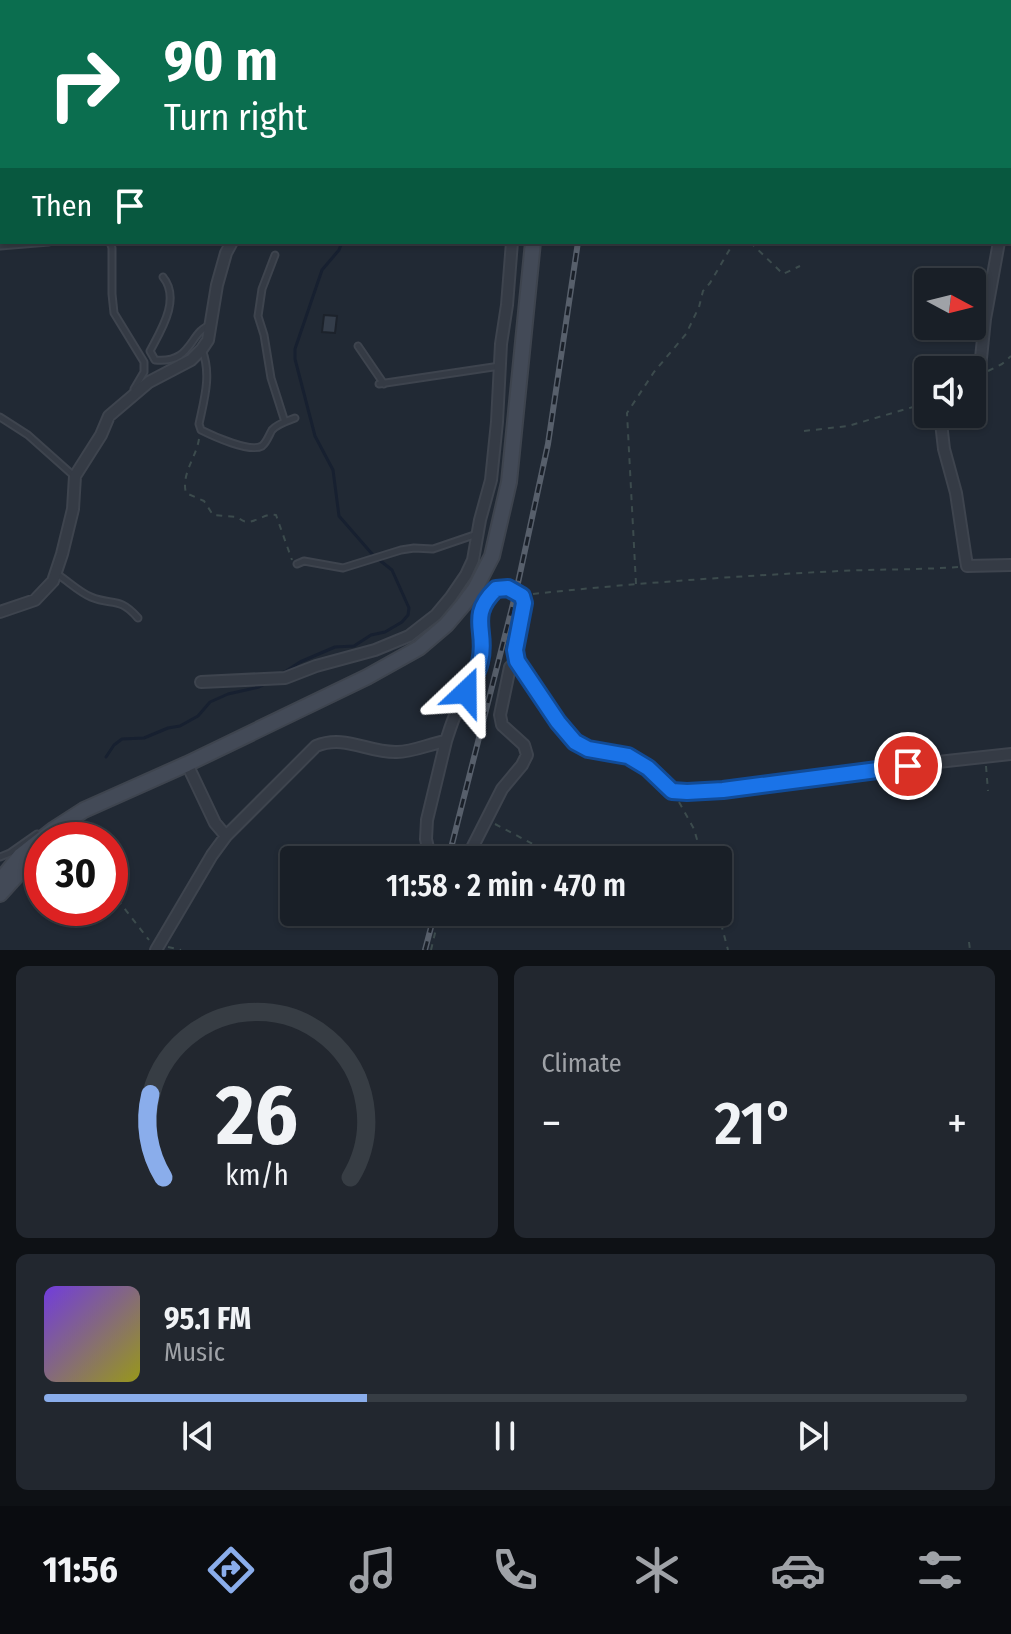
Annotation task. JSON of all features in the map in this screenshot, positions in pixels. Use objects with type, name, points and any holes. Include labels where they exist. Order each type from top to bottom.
[{"type":"main road","points":[[0,881],[16,861],[53,830],[80,821],[187,764],[367,677],[419,648],[446,625],[475,589],[492,556],[509,482],[533,244]]},
{"type":"main road","points":[[0,894],[24,867]]},
{"type":"street","points":[[0,612],[35,600],[53,581],[73,509],[75,476],[101,435],[109,416],[149,382],[191,360],[208,340],[217,285],[231,244]]},
{"type":"street","points":[[201,682],[285,678],[375,650],[409,636],[436,615],[466,575],[473,560],[491,480],[512,244]]},
{"type":"street","points":[[981,356],[999,244]]},
{"type":"street","points":[[942,428],[967,566],[1011,565]]},
{"type":"street","points":[[428,846],[427,820],[446,741],[457,709],[480,662],[482,643],[479,615],[496,589],[508,588],[522,596],[524,603],[515,650],[517,661],[575,742],[588,749],[628,756],[648,768],[672,791],[723,790],[1011,754]]},
{"type":"street","points":[[473,846],[502,789],[527,755],[524,745],[502,725],[500,715],[510,667],[517,661]]},
{"type":"street","points":[[158,947],[226,836],[316,746],[328,741],[395,752],[446,741]]},
{"type":"street","points":[[187,764],[215,823],[226,836]]},
{"type":"lane","points":[[0,246],[24,244]]},
{"type":"lane","points":[[111,244],[114,313],[144,362],[144,372],[131,397]]},
{"type":"lane","points":[[275,255],[262,289],[258,316],[271,378],[285,422]]},
{"type":"lane","points":[[163,277],[169,283],[169,308],[150,351],[155,360],[167,361],[178,356],[189,348],[203,327],[212,324]]},
{"type":"lane","points":[[358,346],[382,384],[500,366]]},
{"type":"lane","points":[[202,349],[207,388],[199,424],[201,430],[252,449],[261,446],[274,427],[295,418]]},
{"type":"lane","points":[[0,417],[28,435],[75,476]]},
{"type":"lane","points":[[297,564],[304,561],[343,568],[401,550],[433,549],[478,534]]},
{"type":"lane","points":[[56,573],[90,597],[128,606],[138,618]]},
{"type":"lane","points":[[0,857],[50,825],[80,821]]},
{"type":"lane","points":[[0,857],[16,861],[24,859]]},
{"type":"path","points":[[636,584],[627,413],[654,372],[686,334],[703,291],[733,244]]},
{"type":"path","points":[[752,244],[783,274],[800,266]]},
{"type":"path","points":[[986,370],[1002,364],[1011,356]]},
{"type":"path","points":[[804,431],[848,426],[914,407]]},
{"type":"path","points":[[201,430],[197,451],[183,483],[186,493],[204,501],[213,515],[238,517],[248,523],[269,513],[276,515],[291,560],[297,564]]},
{"type":"path","points":[[522,596],[636,584],[967,566]]},
{"type":"path","points":[[985,757],[988,791]]},
{"type":"path","points":[[672,791],[694,829],[699,846]]},
{"type":"path","points":[[487,820],[536,846]]},
{"type":"path","points":[[128,911],[158,947],[181,950]]},
{"type":"path","points":[[431,950],[437,926]]},
{"type":"path","points":[[722,926],[728,950]]},
{"type":"path","points":[[969,942],[970,950]]},
{"type":"building","points":[[324,315],[337,316],[335,333],[322,332]]},
{"type":"waterway","points":[[280,675],[300,662],[335,647],[354,646],[371,635],[385,632],[402,622],[409,608],[392,570],[373,555],[339,516],[333,470],[315,436],[295,359],[295,349],[322,270],[341,244]]},
{"type":"waterway","points":[[106,757],[122,739],[144,738],[180,726],[198,716],[210,702],[267,683]]},
{"type":"railway","points":[[452,846],[516,592],[548,444],[578,244]]},
{"type":"railway","points":[[425,950],[431,926]]},
{"type":"route","points":[[466,692],[480,662],[482,643],[479,615],[482,607],[496,589],[508,588],[522,596],[524,603],[515,650],[517,661],[558,722],[575,742],[588,749],[628,756],[648,768],[672,791],[723,790],[908,766]]}]
